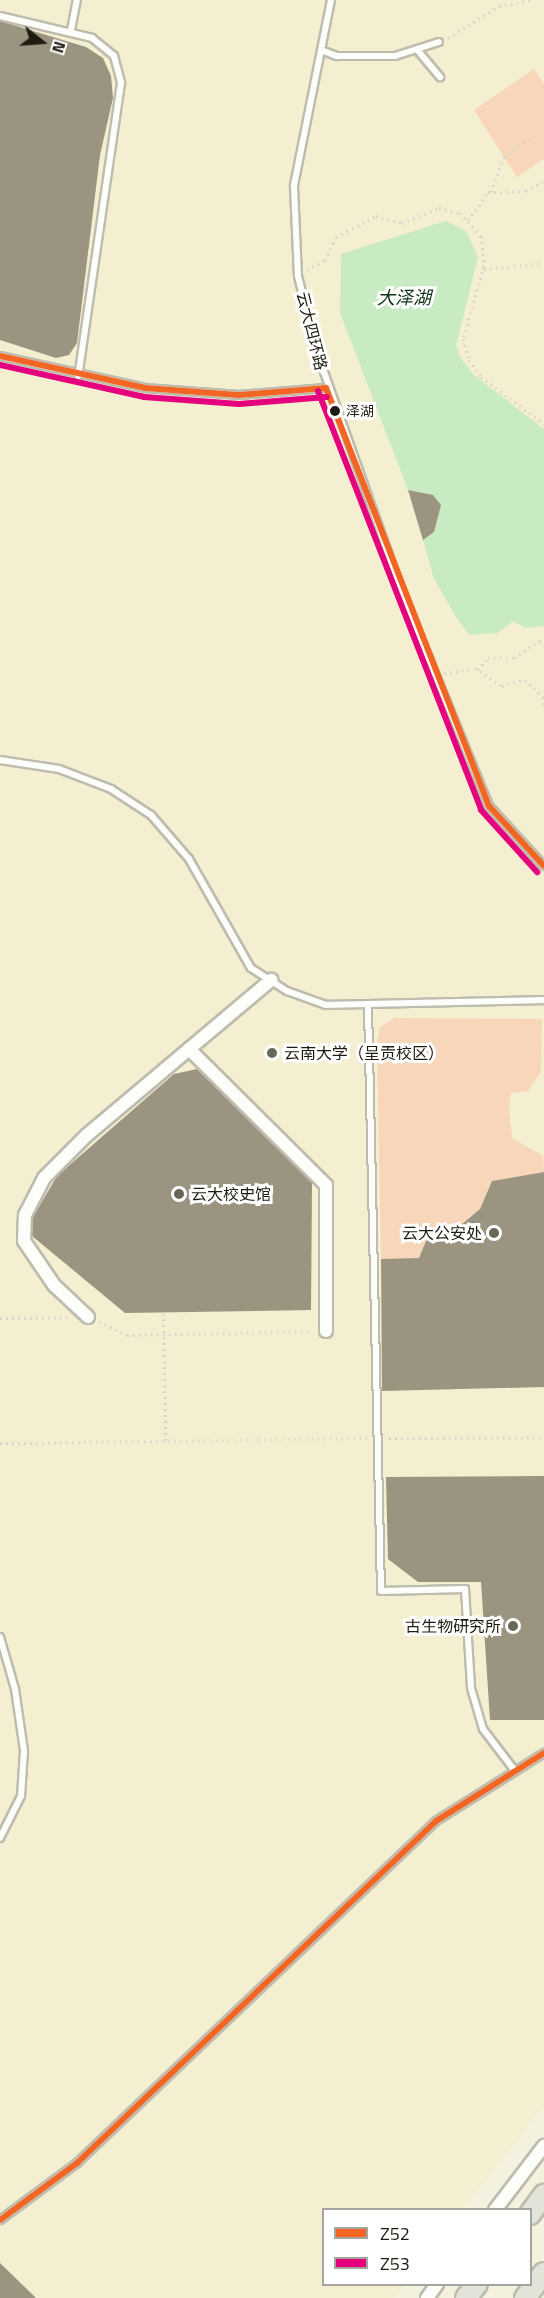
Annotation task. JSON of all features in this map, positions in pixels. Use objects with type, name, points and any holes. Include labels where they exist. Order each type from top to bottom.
[{"type":"main road","points":[[525,2298],[544,2273]]},
{"type":"main road","points":[[466,2298],[475,2286]]},
{"type":"street","points":[[88,1317],[54,1285],[24,1241],[26,1215],[44,1178],[189,1049],[271,980]]},
{"type":"street","points":[[189,1049],[326,1185],[326,1331]]},
{"type":"street","points":[[497,2208],[544,2146]]},
{"type":"lane","points":[[71,30],[77,0]]},
{"type":"lane","name":"云大四环路","points":[[331,0],[294,186],[298,273],[326,388],[489,806],[544,866]]},
{"type":"lane","points":[[0,16],[71,30],[114,56],[121,83],[78,376]]},
{"type":"lane","points":[[321,50],[338,56],[419,52],[427,43],[439,42]]},
{"type":"lane","points":[[419,52],[440,77]]},
{"type":"lane","points":[[0,356],[78,376],[239,395],[326,388]]},
{"type":"lane","points":[[0,760],[59,769],[111,789],[151,815],[189,859],[251,968],[271,980],[326,1005],[544,1000]]},
{"type":"lane","points":[[368,1005],[375,1438],[381,1591],[465,1589],[471,1688],[483,1729],[515,1772]]},
{"type":"lane","points":[[0,1637],[15,1689],[24,1751],[21,1796],[0,1838]]},
{"type":"lane","points":[[0,2220],[76,2163],[436,1821],[544,1753]]},
{"type":"path","points":[[439,42],[498,6],[532,0]]},
{"type":"path","points":[[468,220],[490,193],[504,157],[532,137]]},
{"type":"path","points":[[490,193],[526,191],[544,182]]},
{"type":"path","points":[[298,273],[326,260],[336,237],[376,216],[402,223],[439,208],[468,220],[481,236],[483,269],[463,339],[469,360],[481,377],[544,424]]},
{"type":"path","points":[[483,269],[544,263]]},
{"type":"path","points":[[437,674],[478,670],[488,658],[514,658],[544,638]]},
{"type":"path","points":[[478,670],[495,685],[525,680],[543,696],[544,708]]},
{"type":"path","points":[[163,1314],[166,1442]]},
{"type":"path","points":[[0,1318],[39,1317]]},
{"type":"path","points":[[127,1335],[326,1331]]},
{"type":"path","points":[[0,1443],[544,1437]]},
{"type":"shaded area","name":"云南大学（呈贡校区）","points":[[0,0],[544,0],[544,2106],[464,2208],[322,2208],[322,2286],[404,2286],[394,2298],[0,2298]]},
{"type":"shaded area","points":[[534,69],[544,84],[544,159],[517,177],[474,110]]},
{"type":"shaded area","points":[[394,1018],[542,1019],[541,1072],[528,1091],[511,1093],[509,1106],[512,1138],[543,1156],[544,1172],[492,1181],[480,1209],[461,1225],[426,1241],[419,1258],[381,1259],[377,1045],[380,1027]]},
{"type":"water","name":"大泽湖","points":[[446,221],[466,231],[478,257],[456,346],[460,357],[474,375],[544,429],[544,626],[526,628],[513,621],[498,633],[469,635],[456,617],[434,579],[423,540],[434,532],[441,505],[432,495],[408,490],[340,313],[341,254]]},
{"type":"building","points":[[0,21],[86,47],[103,58],[111,76],[113,98],[100,155],[77,343],[69,355],[56,358],[0,340]]},
{"type":"building","points":[[408,490],[433,495],[441,505],[434,532],[423,540]]},
{"type":"building","name":"云大校史馆","points":[[197,1069],[312,1183],[311,1310],[125,1313],[32,1236],[33,1217],[57,1176],[174,1074]]},
{"type":"building","points":[[544,1172],[544,1387],[382,1391],[381,1259],[419,1258],[426,1241],[461,1225],[480,1209],[492,1181]]},
{"type":"building","name":"古生物研究所","points":[[544,1476],[544,1720],[490,1720],[481,1582],[418,1582],[388,1559],[386,1477]]},
{"type":"building","points":[[0,2263],[36,2298],[0,2298]]},
{"type":"transit line","name":"Z52","points":[[0,356],[145,388],[239,395],[326,388]]},
{"type":"transit line","name":"Z53","points":[[0,365],[144,397],[239,404],[327,397]]},
{"type":"transit line","name":"Z52","points":[[326,388],[489,806],[544,866]]},
{"type":"transit line","name":"Z53","points":[[318,391],[481,810],[537,872]]},
{"type":"transit line","name":"Z52","points":[[0,2220],[77,2163],[436,1821],[544,1753]]},
{"type":"place","name":"泽湖","points":[[335,411]]},
{"type":"place","name":"云南大学（呈贡校区）","points":[[272,1053]]},
{"type":"place","name":"云大校史馆","points":[[179,1194]]},
{"type":"place","name":"云大公安处","points":[[494,1233]]},
{"type":"place","name":"古生物研究所","points":[[513,1626]]}]
